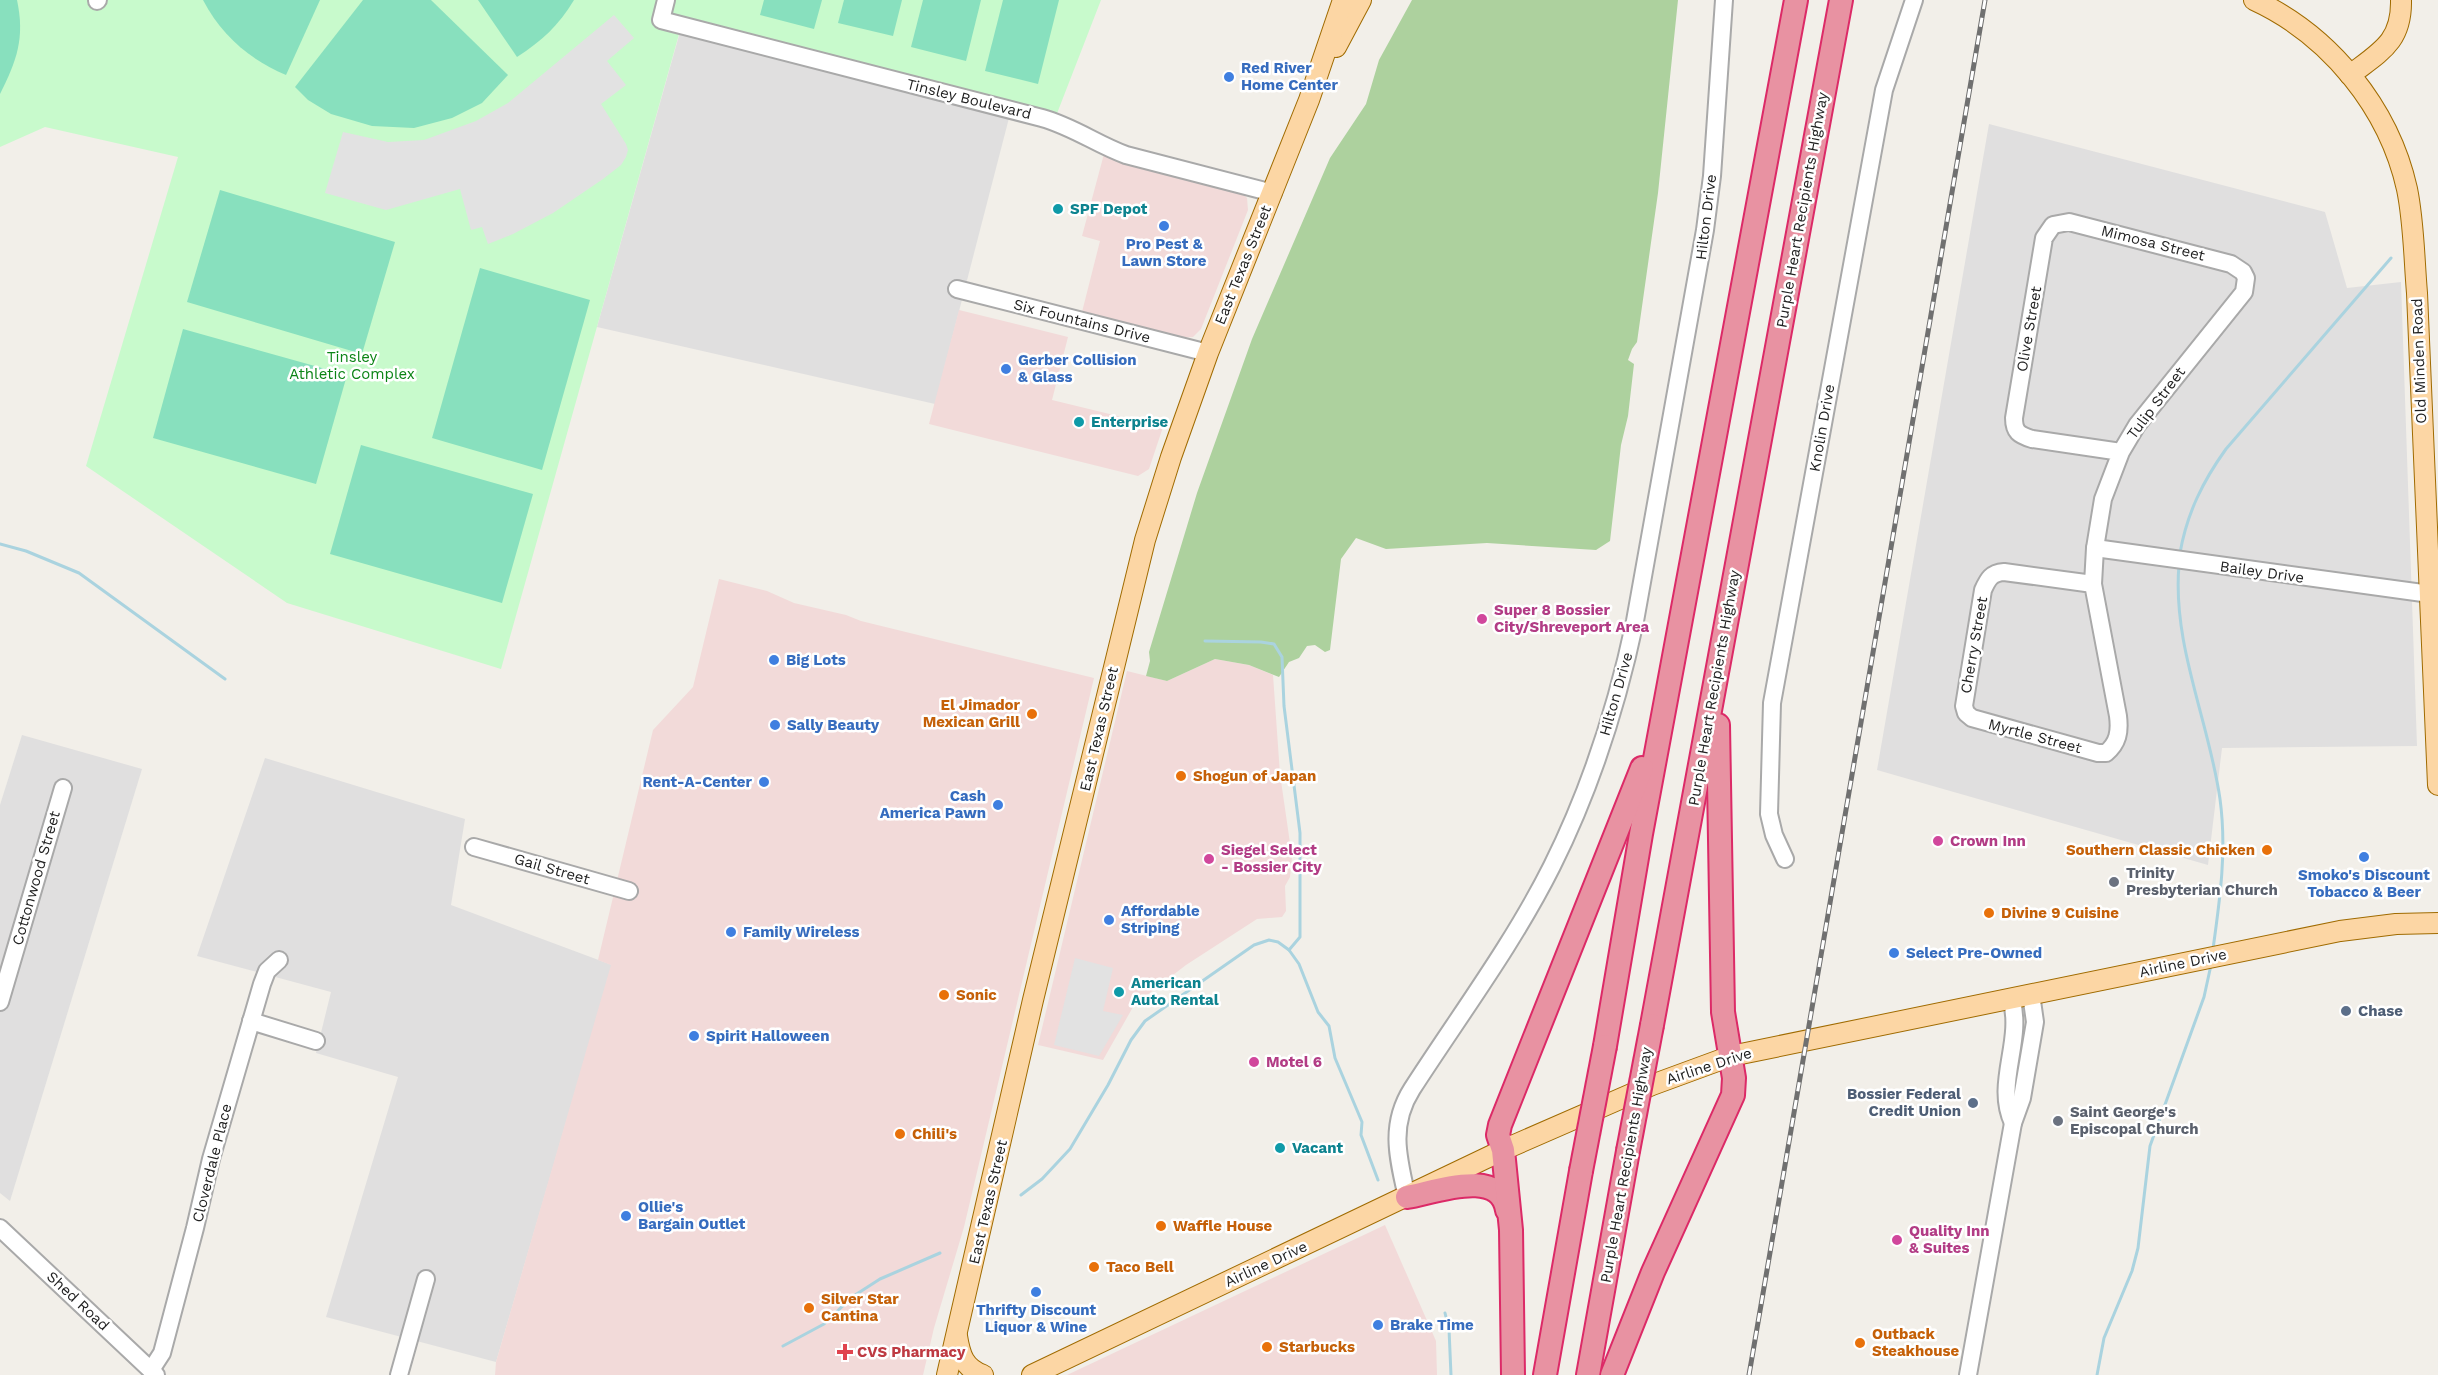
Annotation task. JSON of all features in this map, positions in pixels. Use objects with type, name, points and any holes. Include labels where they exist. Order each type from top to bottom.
[{"type":"highway","points":[[1545,1375],[1641,834],[1796,0]]},
{"type":"highway","name":"Purple Heart Recipients Highway","points":[[1588,1375],[1841,0]]},
{"type":"highway","points":[[1612,1375],[1653,1272],[1730,1102],[1734,1078],[1723,1012],[1718,731],[1735,576]]},
{"type":"highway","points":[[1513,1375],[1510,1230],[1503,1150],[1498,1135],[1500,1125],[1635,789],[1674,661]]},
{"type":"highway","points":[[1407,1197],[1474,1185],[1493,1187],[1504,1196],[1510,1230]]},
{"type":"main road","name":"East Texas Street","points":[[947,1375],[1128,606],[1171,457],[1208,353],[1309,100],[1343,0]]},
{"type":"main road","name":"East Texas Street","points":[[1309,100],[1361,0]]},
{"type":"main road","points":[[1337,44],[1367,0]]},
{"type":"main road","name":"Old Minden Road","points":[[2254,0],[2311,36],[2350,75],[2372,105],[2388,135],[2402,170],[2409,201],[2417,293],[2425,495],[2434,594],[2438,785]]},
{"type":"main road","points":[[2350,75],[2383,50],[2393,39],[2399,24],[2401,0]]},
{"type":"main road","points":[[2425,495],[2438,520]]},
{"type":"main road","name":"Airline Drive","points":[[1032,1375],[1503,1150],[1652,1084],[1731,1056],[2340,931],[2396,924],[2438,923]]},
{"type":"main road","points":[[957,1333],[961,1356],[967,1366],[983,1375]]},
{"type":"street","name":"Tinsley Boulevard","points":[[666,0],[661,20],[1042,118],[1071,127],[1110,149],[1126,155],[1273,193]]},
{"type":"street","name":"Hilton Drive","points":[[1407,1197],[1395,1135],[1401,1109],[1514,932],[1551,867],[1589,782],[1623,675],[1635,621],[1703,250],[1712,176],[1724,0]]},
{"type":"street","name":"Knolin Drive","points":[[1785,859],[1774,835],[1769,814],[1772,703],[1884,90],[1914,0]]},
{"type":"street","name":"Mimosa Street","points":[[2053,225],[2069,222],[2231,264],[2243,272],[2246,278]]},
{"type":"street","name":"Olive Street","points":[[2053,225],[2044,238],[2014,418],[2015,429],[2019,434],[2032,439],[2121,452]]},
{"type":"street","name":"Tulip Street","points":[[2106,753],[2116,742],[2120,726],[2093,584],[2095,548],[2103,499],[2121,452],[2154,402],[2244,292],[2246,278]]},
{"type":"street","name":"Six Fountains Drive","points":[[957,289],[1208,353]]},
{"type":"street","name":"Bailey Drive","points":[[2095,548],[2434,594]]},
{"type":"street","name":"Cherry Street","points":[[1966,713],[1964,706],[1967,683],[1983,590],[1989,578],[2004,572],[2093,584]]},
{"type":"street","name":"Myrtle Street","points":[[1966,713],[1979,722],[2093,752],[2106,753]]},
{"type":"street","name":"Cottonwood Street","points":[[0,1002],[63,789]]},
{"type":"street","name":"Gail Street","points":[[474,847],[629,891]]},
{"type":"street","name":"Cloverdale Place","points":[[154,1372],[162,1353],[211,1159],[251,1021],[267,971],[279,960]]},
{"type":"street","points":[[1968,1375],[2013,1123],[2022,1098],[2035,1022],[2031,994]]},
{"type":"street","points":[[2011,998],[2016,1025],[2005,1095],[2008,1113],[2013,1123]]},
{"type":"street","points":[[251,1021],[316,1041]]},
{"type":"street","name":"Shed Road","points":[[0,1228],[154,1372]]},
{"type":"street","points":[[399,1375],[426,1279]]},
{"type":"shaded area","points":[[614,15],[634,38],[607,61],[626,85],[601,104],[626,144],[628,150],[626,157],[621,165],[603,179],[553,213],[488,244],[482,227],[471,230],[460,189],[386,210],[325,193],[343,132],[388,142],[424,140],[476,121],[508,103]]},
{"type":"shaded area","points":[[680,32],[1009,118],[935,404],[597,327]]},
{"type":"shaded area","points":[[1989,124],[2325,212],[2347,288],[2401,282],[2417,746],[2222,748],[2208,865],[1877,770]]},
{"type":"shaded area","points":[[1104,154],[1242,193],[1247,198],[1248,210],[1201,329],[1193,337],[1176,338],[1082,312],[1100,241],[1082,236]]},
{"type":"shaded area","points":[[959,310],[1068,337],[1052,400],[1163,427],[1149,469],[1138,476],[929,424]]},
{"type":"shaded area","points":[[719,579],[767,591],[794,603],[846,615],[861,621],[1094,678],[964,1227],[934,1328],[923,1375],[495,1375],[496,1362],[611,965],[598,960],[653,730],[693,687]]},
{"type":"shaded area","points":[[1215,659],[1249,665],[1273,675],[1280,774],[1292,857],[1290,877],[1285,886],[1286,911],[1282,917],[1257,919],[1186,965],[1138,1002],[1103,1060],[1038,1045],[1127,671],[1167,681]]},
{"type":"shaded area","points":[[22,735],[142,769],[10,1201],[0,1193],[0,805]]},
{"type":"shaded area","points":[[265,758],[465,819],[451,905],[612,965],[496,1362],[326,1317],[398,1077],[316,1053],[331,992],[197,956]]},
{"type":"shaded area","points":[[1075,958],[1113,968],[1103,1011],[1123,1015],[1099,1056],[1054,1045]]},
{"type":"shaded area","points":[[1385,1225],[1436,1341],[1437,1375],[1067,1375]]},
{"type":"green space","name":"Tinsley Athletic Complex","points":[[0,0],[1101,0],[1056,116],[683,20],[501,669],[287,603],[86,466],[178,157],[45,127],[0,147]]},
{"type":"green space","points":[[0,0],[17,0],[20,37],[15,59],[0,94]]},
{"type":"green space","points":[[203,0],[320,0],[286,75],[260,62],[238,45],[219,25]]},
{"type":"green space","points":[[363,0],[431,0],[508,75],[482,103],[452,118],[414,128],[372,126],[331,114],[308,100],[295,87]]},
{"type":"green space","points":[[478,0],[574,0],[549,32],[517,57]]},
{"type":"green space","points":[[764,0],[822,0],[814,29],[760,15]]},
{"type":"green space","points":[[844,0],[902,0],[893,36],[838,23]]},
{"type":"green space","points":[[923,0],[981,0],[966,61],[911,47]]},
{"type":"green space","points":[[1003,0],[1059,0],[1038,84],[985,71]]},
{"type":"green space","points":[[1412,0],[1678,0],[1658,193],[1637,342],[1628,360],[1634,364],[1628,416],[1621,445],[1610,541],[1596,550],[1487,543],[1386,549],[1356,538],[1341,559],[1330,650],[1325,652],[1315,645],[1307,646],[1299,658],[1289,662],[1279,677],[1249,665],[1215,659],[1167,681],[1146,676],[1150,661],[1149,652],[1197,493],[1252,339],[1330,158],[1366,104],[1379,60]]},
{"type":"green space","points":[[220,190],[395,242],[362,354],[187,302]]},
{"type":"green space","points":[[480,268],[590,300],[542,470],[432,438]]},
{"type":"green space","points":[[183,329],[347,375],[316,484],[153,438]]},
{"type":"green space","points":[[361,445],[533,494],[502,603],[330,554]]},
{"type":"waterway","points":[[2180,553],[2187,524],[2197,498],[2226,449],[2391,258]]},
{"type":"waterway","points":[[0,544],[26,551],[79,573],[225,679]]},
{"type":"waterway","points":[[2179,565],[2178,595],[2186,654],[2215,770],[2222,818],[2222,874],[2213,949]]},
{"type":"waterway","points":[[1205,641],[1274,644],[1282,657],[1284,706],[1300,833],[1300,937],[1289,950]]},
{"type":"waterway","points":[[1021,1195],[1042,1179],[1070,1149],[1108,1085],[1131,1040],[1145,1021],[1254,945],[1269,940],[1278,942],[1289,950],[1299,964],[1318,1012],[1329,1026],[1335,1058],[1362,1122],[1361,1135],[1378,1180]]},
{"type":"waterway","points":[[2097,1375],[2104,1338],[2132,1271],[2138,1248],[2150,1146],[2204,997],[2211,965]]},
{"type":"waterway","points":[[783,1346],[824,1324],[852,1297],[880,1279],[940,1253]]},
{"type":"waterway","points":[[1445,1313],[1449,1329],[1451,1375]]},
{"type":"railway","points":[[1749,1375],[1985,0]]},
{"type":"place","name":"Red River Home Center","points":[[1229,77]]},
{"type":"place","name":"SPF Depot","points":[[1058,209]]},
{"type":"place","name":"Pro Pest & Lawn Store","points":[[1164,226]]},
{"type":"place","name":"Gerber Collision & Glass","points":[[1006,369]]},
{"type":"place","name":"Enterprise","points":[[1079,422]]},
{"type":"place","name":"Super 8 Bossier City/Shreveport Area","points":[[1482,619]]},
{"type":"place","name":"Big Lots","points":[[774,660]]},
{"type":"place","name":"El Jimador Mexican Grill","points":[[1032,714]]},
{"type":"place","name":"Sally Beauty","points":[[775,725]]},
{"type":"place","name":"Shogun of Japan","points":[[1181,776]]},
{"type":"place","name":"Rent-A-Center","points":[[764,782]]},
{"type":"place","name":"Cash America Pawn","points":[[998,805]]},
{"type":"place","name":"Crown Inn","points":[[1938,841]]},
{"type":"place","name":"Southern Classic Chicken","points":[[2267,850]]},
{"type":"place","name":"Smoko's Discount Tobacco & Beer","points":[[2364,857]]},
{"type":"place","name":"Siegel Select - Bossier City","points":[[1209,859]]},
{"type":"place","name":"Trinity Presbyterian Church","points":[[2114,882]]},
{"type":"place","name":"Divine 9 Cuisine","points":[[1989,913]]},
{"type":"place","name":"Affordable Striping","points":[[1109,920]]},
{"type":"place","name":"Family Wireless","points":[[731,932]]},
{"type":"place","name":"Select Pre-Owned","points":[[1894,953]]},
{"type":"place","name":"American Auto Rental","points":[[1119,992]]},
{"type":"place","name":"Sonic","points":[[944,995]]},
{"type":"place","name":"Chase","points":[[2346,1011]]},
{"type":"place","name":"Spirit Halloween","points":[[694,1036]]},
{"type":"place","name":"Motel 6","points":[[1254,1062]]},
{"type":"place","name":"Bossier Federal Credit Union","points":[[1973,1103]]},
{"type":"place","name":"Saint George's Episcopal Church","points":[[2058,1121]]},
{"type":"place","name":"Chili's","points":[[900,1134]]},
{"type":"place","name":"Vacant","points":[[1280,1148]]},
{"type":"place","name":"Ollie's Bargain Outlet","points":[[626,1216]]},
{"type":"place","name":"Waffle House","points":[[1161,1226]]},
{"type":"place","name":"Quality Inn & Suites","points":[[1897,1240]]},
{"type":"place","name":"Taco Bell","points":[[1094,1267]]},
{"type":"place","name":"Thrifty Discount Liquor & Wine","points":[[1036,1292]]},
{"type":"place","name":"Silver Star Cantina","points":[[809,1308]]},
{"type":"place","name":"Brake Time","points":[[1378,1325]]},
{"type":"place","name":"Outback Steakhouse","points":[[1860,1343]]},
{"type":"place","name":"Starbucks","points":[[1267,1347]]},
{"type":"place","name":"CVS Pharmacy","points":[[845,1352]]}]
